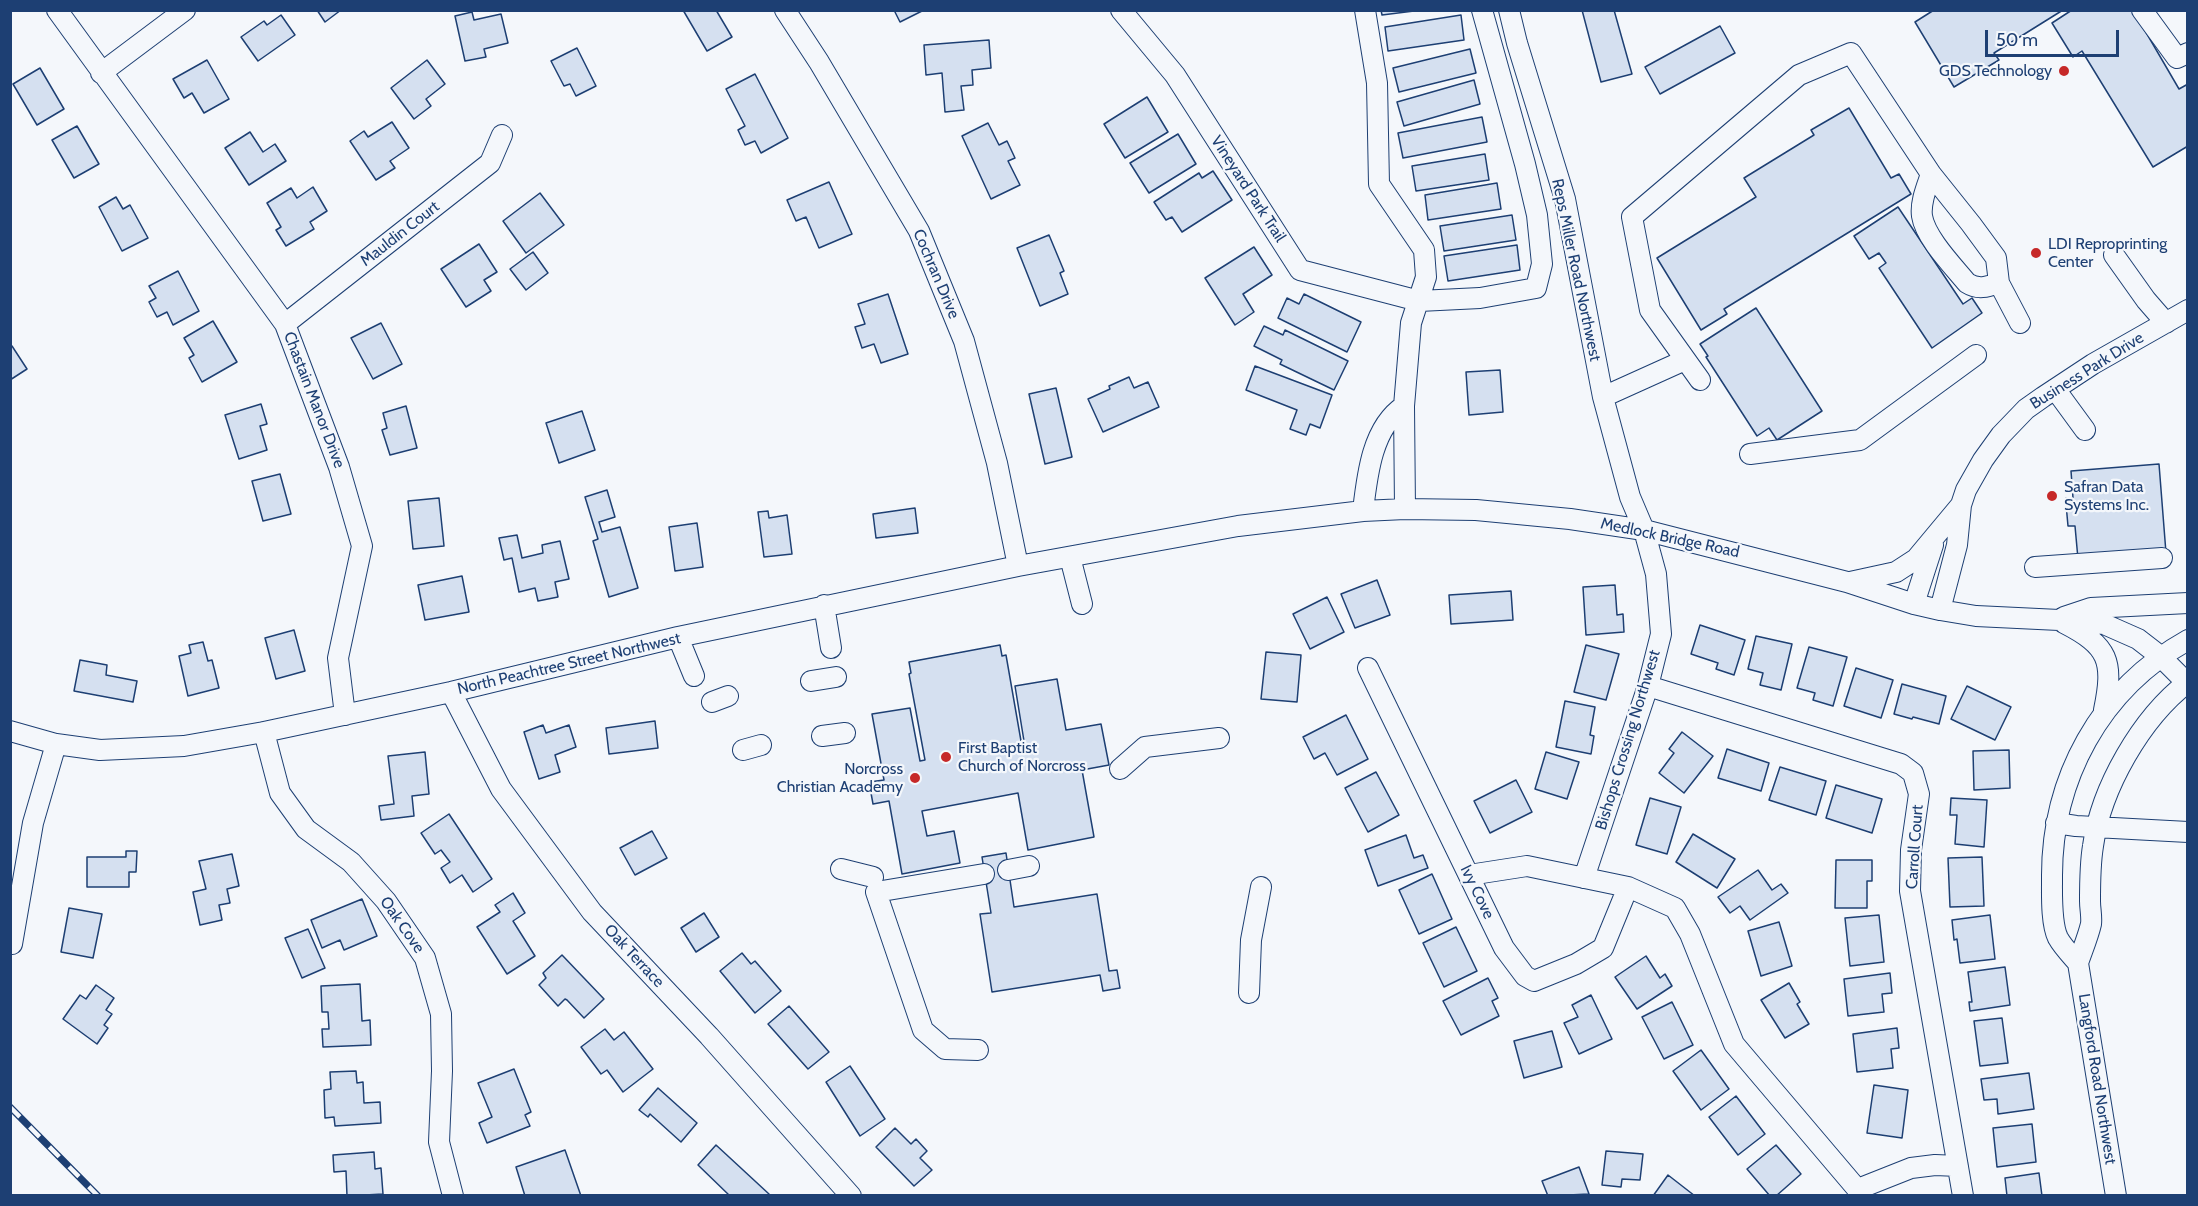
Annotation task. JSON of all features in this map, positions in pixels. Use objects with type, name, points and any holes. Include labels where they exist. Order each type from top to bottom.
[{"type":"street","name":"Chastain Manor Drive","points":[[57,10],[285,324],[339,467],[362,546],[338,658],[345,715]]},
{"type":"street","points":[[101,73],[185,10]]},
{"type":"street","name":"Cochran Drive","points":[[785,10],[819,62],[919,231],[964,340],[997,463],[1018,567]]},
{"type":"street","name":"Vineyard Park Trail","points":[[1121,10],[1175,75],[1300,270],[1419,301],[1480,298],[1536,288],[1542,264],[1537,215],[1525,164],[1482,10]]},
{"type":"street","points":[[1365,10],[1377,83],[1379,184],[1424,250],[1426,277],[1411,323],[1404,406],[1405,509]]},
{"type":"street","name":"Reps Miller Road Northwest","points":[[1509,10],[1523,65],[1565,199],[1603,397],[1630,497],[1644,530]]},
{"type":"street","points":[[2142,10],[2177,58],[2187,53]]},
{"type":"street","points":[[1700,380],[1650,310],[1632,217],[1799,75],[1851,53],[1931,174],[1996,258],[1999,283],[2020,323]]},
{"type":"street","name":"Mauldin Court","points":[[285,324],[490,163],[502,135]]},
{"type":"street","points":[[1931,174],[1922,204],[1925,226],[1967,283],[1983,288],[1999,283]]},
{"type":"street","points":[[2114,255],[2146,300],[2166,323]]},
{"type":"street","name":"Business Park Drive","points":[[1940,610],[1957,544],[1961,505],[1966,490],[2001,435],[2026,409],[2055,389],[2093,364],[2187,310]]},
{"type":"street","points":[[1750,454],[1860,440],[1976,355]]},
{"type":"street","points":[[1603,397],[1685,360]]},
{"type":"street","points":[[2055,389],[2085,430]]},
{"type":"street","points":[[1363,511],[1371,460],[1381,434],[1394,413],[1404,406]]},
{"type":"street","name":"Business Park Drive","points":[[1847,582],[1896,572],[1916,559],[1961,505]]},
{"type":"street","name":"Medlock Bridge Road","points":[[1127,546],[1238,526],[1363,511],[1476,510],[1570,519],[1644,530],[1847,582],[1940,610],[1996,618],[2104,624],[2138,639],[2160,656],[2187,683]]},
{"type":"street","name":"Bishops Crossing Northwest","points":[[1584,878],[1648,686],[1661,634],[1656,574],[1644,530]]},
{"type":"street","name":"Business Park Drive","points":[[1914,604],[1936,537]]},
{"type":"street","name":"North Peachtree Street Northwest","points":[[10,731],[56,744],[100,750],[184,746],[264,732],[451,692],[678,637],[824,605],[1127,546]]},
{"type":"street","points":[[1070,557],[1082,604]]},
{"type":"street","points":[[2035,567],[2162,558]]},
{"type":"street","points":[[2056,620],[2091,608],[2187,603]]},
{"type":"street","points":[[824,605],[831,648]]},
{"type":"street","points":[[2056,620],[2088,635],[2101,650],[2109,677],[2104,710]]},
{"type":"street","points":[[678,637],[694,676]]},
{"type":"street","name":"Langford Road Northwest","points":[[2078,963],[2057,936],[2052,904],[2051,860],[2064,787],[2104,710],[2160,656],[2187,640]]},
{"type":"street","name":"Ivy Cove","points":[[1368,668],[1504,948],[1525,976],[1534,981],[1576,964],[1603,948],[1628,887]]},
{"type":"street","points":[[811,681],[836,677]]},
{"type":"street","name":"Langford Road Northwest","points":[[2116,1196],[2078,963],[2091,922],[2093,846],[2104,801],[2116,772],[2148,723],[2177,690],[2187,683]]},
{"type":"street","name":"Carroll Court","points":[[1648,686],[1901,764],[1913,773],[1919,794],[1911,850],[1910,891],[1963,1196]]},
{"type":"street","name":"Oak Terrace","points":[[451,692],[501,789],[592,912],[725,1053],[851,1196]]},
{"type":"street","name":"Oak Cove","points":[[264,732],[280,793],[306,829],[351,862],[379,893],[426,958],[441,1014],[442,1071],[439,1142],[453,1196]]},
{"type":"street","points":[[822,736],[845,733]]},
{"type":"street","points":[[1120,769],[1145,747],[1219,738]]},
{"type":"street","points":[[12,944],[33,823],[56,744]]},
{"type":"street","points":[[2056,823],[2187,832]]},
{"type":"street","points":[[1008,870],[1029,866]]},
{"type":"street","points":[[1469,875],[1527,866],[1628,887],[1675,908],[1690,934],[1734,1044],[1860,1192],[1911,1168],[1935,1165],[1958,1166]]},
{"type":"street","points":[[841,869],[873,877]]},
{"type":"street","points":[[978,1050],[945,1048],[923,1030],[876,892],[984,874]]},
{"type":"street","points":[[1250,993],[1251,940],[1261,887]]},
{"type":"building","points":[[317,10],[341,10],[325,22]]},
{"type":"building","points":[[683,10],[716,10],[732,37],[707,51]]},
{"type":"building","points":[[894,10],[924,10],[900,22]]},
{"type":"building","points":[[1381,10],[1422,10],[1382,15]]},
{"type":"building","points":[[1582,10],[1614,10],[1632,74],[1601,82]]},
{"type":"building","points":[[1934,10],[2063,10],[1994,53],[1999,60],[1954,87],[1915,22]]},
{"type":"building","points":[[2072,10],[2133,10],[2179,89],[2188,84],[2188,146],[2153,167],[2082,51],[2073,57],[2052,23]]},
{"type":"building","points":[[472,12],[474,20],[501,14],[508,43],[484,49],[486,57],[465,61],[455,16]]},
{"type":"building","points":[[281,15],[295,35],[258,61],[241,37],[264,21],[267,25]]},
{"type":"building","points":[[1461,15],[1464,40],[1388,51],[1385,27]]},
{"type":"building","points":[[1720,26],[1735,53],[1660,94],[1645,67]]},
{"type":"building","points":[[989,40],[991,68],[972,70],[973,85],[961,86],[964,110],[945,112],[942,73],[926,75],[924,45]]},
{"type":"building","points":[[577,48],[596,86],[576,96],[570,84],[564,86],[551,61]]},
{"type":"building","points":[[1470,49],[1476,73],[1399,92],[1393,68]]},
{"type":"building","points":[[207,60],[229,99],[204,113],[192,93],[184,98],[173,79]]},
{"type":"building","points":[[427,60],[445,84],[426,99],[431,106],[414,119],[391,88]]},
{"type":"building","points":[[40,68],[64,109],[37,125],[13,84]]},
{"type":"building","points":[[755,74],[788,138],[761,153],[755,141],[745,145],[738,130],[745,126],[726,89]]},
{"type":"building","points":[[1474,80],[1480,104],[1404,126],[1397,102]]},
{"type":"building","points":[[1147,97],[1168,132],[1125,158],[1104,124]]},
{"type":"building","points":[[1849,108],[1891,178],[1899,174],[1911,194],[1724,309],[1727,314],[1701,330],[1657,258],[1756,197],[1744,178],[1814,135],[1811,130]]},
{"type":"building","points":[[1482,117],[1487,142],[1403,158],[1398,133]]},
{"type":"building","points":[[392,122],[409,148],[390,161],[395,168],[376,180],[350,141],[364,131],[368,137]]},
{"type":"building","points":[[988,123],[999,145],[1007,141],[1015,158],[1008,161],[1020,185],[991,199],[962,136]]},
{"type":"building","points":[[77,126],[99,164],[74,178],[52,140]]},
{"type":"building","points":[[250,132],[263,152],[275,144],[286,161],[249,185],[225,148]]},
{"type":"building","points":[[1178,134],[1196,164],[1149,193],[1130,163]]},
{"type":"building","points":[[1485,154],[1489,180],[1416,191],[1412,166]]},
{"type":"building","points":[[1213,171],[1232,200],[1182,232],[1172,217],[1166,220],[1154,202],[1199,173],[1202,178]]},
{"type":"building","points":[[829,182],[852,234],[819,248],[806,217],[796,221],[787,200]]},
{"type":"building","points":[[1497,183],[1501,209],[1428,220],[1425,195]]},
{"type":"building","points":[[313,187],[327,211],[310,222],[314,229],[286,246],[276,230],[281,227],[267,203],[291,188],[297,198]]},
{"type":"building","points":[[540,193],[564,225],[526,253],[503,221]]},
{"type":"building","points":[[116,197],[123,209],[130,205],[148,238],[122,251],[99,207]]},
{"type":"building","points":[[1898,207],[1963,304],[1972,298],[1982,313],[1932,348],[1879,268],[1886,263],[1879,253],[1869,259],[1854,236]]},
{"type":"building","points":[[1512,215],[1516,240],[1444,251],[1440,226]]},
{"type":"building","points":[[1049,235],[1064,271],[1060,273],[1068,294],[1040,306],[1017,248]]},
{"type":"building","points":[[479,244],[497,272],[484,280],[491,291],[466,307],[441,269]]},
{"type":"building","points":[[1517,245],[1520,270],[1448,281],[1444,256]]},
{"type":"building","points":[[1254,247],[1272,275],[1243,294],[1254,312],[1235,325],[1205,278]]},
{"type":"building","points":[[533,252],[548,273],[526,290],[510,269]]},
{"type":"building","points":[[178,271],[199,311],[173,325],[167,312],[157,317],[149,302],[156,298],[149,286]]},
{"type":"building","points":[[888,294],[908,354],[881,363],[874,344],[862,348],[855,327],[865,324],[858,304]]},
{"type":"building","points":[[1304,294],[1361,322],[1347,352],[1278,318],[1287,298],[1299,304]]},
{"type":"building","points":[[1756,308],[1822,411],[1777,440],[1769,428],[1757,436],[1700,344]]},
{"type":"building","points":[[213,321],[237,362],[202,382],[189,358],[194,355],[184,338]]},
{"type":"building","points":[[381,323],[402,364],[373,379],[351,338]]},
{"type":"building","points":[[1264,326],[1283,335],[1285,330],[1348,361],[1334,390],[1280,364],[1282,360],[1254,346]]},
{"type":"building","points":[[12,346],[27,369],[10,380],[10,347]]},
{"type":"building","points":[[1255,366],[1332,395],[1320,428],[1310,424],[1306,435],[1290,429],[1297,410],[1246,390]]},
{"type":"building","points":[[1500,370],[1503,412],[1469,415],[1466,372]]},
{"type":"building","points":[[1129,377],[1134,388],[1148,382],[1159,407],[1103,432],[1088,399]]},
{"type":"building","points":[[1056,388],[1072,457],[1045,464],[1029,394]]},
{"type":"building","points":[[261,404],[267,424],[260,426],[267,450],[239,459],[225,415]]},
{"type":"building","points":[[406,406],[417,448],[390,455],[382,430],[387,428],[383,413]]},
{"type":"building","points":[[582,411],[595,450],[559,463],[546,423]]},
{"type":"building","points":[[2159,464],[2166,553],[2078,559],[2075,526],[2068,526],[2066,504],[2066,498],[2073,498],[2071,471]]},
{"type":"building","points":[[280,474],[291,514],[263,521],[252,481]]},
{"type":"building","points":[[607,490],[615,517],[599,522],[602,532],[620,527],[638,588],[609,597],[593,541],[598,539],[585,497]]},
{"type":"building","points":[[439,498],[444,546],[413,549],[408,501]]},
{"type":"building","points":[[915,508],[918,533],[876,538],[873,514]]},
{"type":"building","points":[[768,511],[769,518],[787,515],[792,554],[764,557],[758,512]]},
{"type":"building","points":[[697,523],[703,567],[675,571],[669,527]]},
{"type":"building","points":[[517,535],[522,558],[543,553],[542,545],[560,541],[569,579],[555,582],[558,597],[538,601],[535,588],[519,592],[512,558],[504,560],[499,538]]},
{"type":"building","points":[[462,576],[469,612],[425,620],[418,585]]},
{"type":"building","points":[[1377,580],[1390,615],[1355,628],[1341,594]]},
{"type":"building","points":[[1615,585],[1617,615],[1623,614],[1624,632],[1586,635],[1583,587]]},
{"type":"building","points":[[1511,591],[1513,620],[1451,624],[1449,595]]},
{"type":"building","points":[[1327,597],[1344,632],[1310,649],[1293,614]]},
{"type":"building","points":[[1700,625],[1745,640],[1734,675],[1716,669],[1718,663],[1691,654]]},
{"type":"building","points":[[294,630],[305,671],[276,679],[265,638]]},
{"type":"building","points":[[1756,636],[1792,644],[1781,690],[1760,685],[1763,673],[1748,669]]},
{"type":"building","points":[[203,642],[208,661],[212,660],[219,688],[188,696],[179,656],[191,653],[189,645]]},
{"type":"building","points":[[1000,645],[1002,656],[1006,655],[1021,741],[1024,741],[1015,686],[1057,679],[1066,730],[1101,724],[1109,765],[1082,770],[1094,837],[1028,850],[1018,793],[922,811],[927,836],[954,831],[960,863],[902,874],[889,801],[873,804],[869,782],[884,780],[872,714],[910,708],[920,761],[925,760],[909,674],[911,673],[909,662]]},
{"type":"building","points":[[1586,645],[1619,654],[1606,700],[1574,692]]},
{"type":"building","points":[[1809,647],[1847,657],[1833,706],[1813,700],[1815,693],[1797,688]]},
{"type":"building","points":[[1266,652],[1301,655],[1297,702],[1261,699]]},
{"type":"building","points":[[80,660],[107,665],[106,675],[137,681],[133,702],[74,691]]},
{"type":"building","points":[[1856,668],[1893,680],[1881,718],[1844,706]]},
{"type":"building","points":[[1902,684],[1946,696],[1939,724],[1894,714]]},
{"type":"building","points":[[1967,686],[2011,707],[1995,740],[1951,719]]},
{"type":"building","points":[[1565,701],[1595,707],[1590,735],[1594,736],[1591,754],[1556,747]]},
{"type":"building","points":[[1346,715],[1368,759],[1337,775],[1325,753],[1314,759],[1303,737]]},
{"type":"building","points":[[655,721],[658,748],[609,754],[606,728]]},
{"type":"building","points":[[543,725],[546,733],[569,725],[576,747],[555,755],[560,772],[539,779],[524,732]]},
{"type":"building","points":[[1682,732],[1713,756],[1684,793],[1659,773],[1674,753],[1669,749]]},
{"type":"building","points":[[1727,749],[1769,763],[1761,791],[1718,778]]},
{"type":"building","points":[[2009,750],[2010,788],[1974,790],[1973,751]]},
{"type":"building","points":[[425,752],[429,794],[412,796],[414,816],[381,820],[379,806],[394,804],[388,756]]},
{"type":"building","points":[[1546,752],[1579,762],[1567,799],[1535,789]]},
{"type":"building","points":[[1780,767],[1826,781],[1816,815],[1769,800]]},
{"type":"building","points":[[1376,772],[1399,815],[1368,832],[1345,788]]},
{"type":"building","points":[[1516,780],[1532,812],[1490,833],[1474,801]]},
{"type":"building","points":[[1836,785],[1882,799],[1872,833],[1826,818]]},
{"type":"building","points":[[1650,798],[1681,807],[1667,854],[1636,845]]},
{"type":"building","points":[[1951,798],[1987,800],[1984,847],[1955,844],[1957,815],[1950,815]]},
{"type":"building","points":[[449,814],[492,879],[473,892],[462,875],[450,883],[441,868],[450,862],[441,850],[435,854],[421,833]]},
{"type":"building","points":[[652,831],[667,858],[635,875],[620,848]]},
{"type":"building","points":[[1693,834],[1735,859],[1717,888],[1676,862]]},
{"type":"building","points":[[1406,835],[1414,858],[1423,855],[1428,868],[1378,886],[1365,850]]},
{"type":"building","points":[[126,851],[137,851],[136,872],[129,872],[129,887],[87,887],[87,857],[126,857]]},
{"type":"building","points":[[1006,853],[1014,907],[1097,894],[1109,971],[1117,970],[1120,988],[1103,991],[1100,975],[992,992],[980,914],[991,913],[982,857]]},
{"type":"building","points":[[232,854],[239,886],[227,889],[230,903],[219,905],[222,920],[200,925],[193,892],[206,889],[199,861]]},
{"type":"building","points":[[1982,857],[1984,906],[1950,907],[1948,858]]},
{"type":"building","points":[[1836,860],[1872,860],[1872,881],[1867,881],[1867,908],[1835,908]]},
{"type":"building","points":[[1758,870],[1772,890],[1781,884],[1788,893],[1750,920],[1740,906],[1730,913],[1718,897]]},
{"type":"building","points":[[1432,874],[1452,919],[1419,934],[1399,890]]},
{"type":"building","points":[[513,893],[525,913],[513,921],[535,956],[507,974],[477,927],[500,912],[495,905]]},
{"type":"building","points":[[362,899],[377,936],[344,950],[340,940],[322,948],[311,920]]},
{"type":"building","points":[[69,908],[102,914],[93,958],[61,952]]},
{"type":"building","points":[[704,913],[719,937],[696,952],[681,928]]},
{"type":"building","points":[[1879,915],[1884,962],[1850,966],[1845,918]]},
{"type":"building","points":[[1990,915],[1995,959],[1960,963],[1952,920]]},
{"type":"building","points":[[1779,922],[1792,966],[1761,976],[1748,931]]},
{"type":"building","points":[[1456,927],[1477,971],[1444,987],[1423,943]]},
{"type":"building","points":[[308,929],[325,968],[302,978],[285,938]]},
{"type":"building","points":[[742,953],[751,964],[755,961],[781,991],[755,1013],[720,971]]},
{"type":"building","points":[[562,955],[604,999],[584,1018],[565,999],[558,1006],[539,985],[546,978],[543,973]]},
{"type":"building","points":[[1646,956],[1660,978],[1665,974],[1672,986],[1637,1009],[1615,977]]},
{"type":"building","points":[[2005,967],[2010,1005],[1970,1011],[1969,1002],[1972,1002],[1968,972]]},
{"type":"building","points":[[1890,973],[1892,993],[1882,994],[1884,1012],[1848,1016],[1844,979]]},
{"type":"building","points":[[1488,978],[1498,998],[1492,1001],[1499,1016],[1461,1035],[1443,1001]]},
{"type":"building","points":[[1789,983],[1800,1002],[1797,1004],[1809,1024],[1785,1038],[1761,1000]]},
{"type":"building","points":[[360,984],[362,1021],[370,1020],[371,1045],[323,1047],[322,1029],[329,1029],[328,1012],[322,1012],[321,986]]},
{"type":"building","points":[[96,985],[114,998],[106,1010],[112,1014],[104,1025],[108,1028],[97,1044],[63,1019],[80,995],[86,999]]},
{"type":"building","points":[[1591,995],[1612,1039],[1579,1054],[1564,1023],[1578,1017],[1572,1005]]},
{"type":"building","points":[[1672,1002],[1693,1045],[1664,1059],[1642,1017]]},
{"type":"building","points":[[789,1006],[829,1052],[808,1069],[768,1024]]},
{"type":"building","points":[[2002,1018],[2008,1063],[1980,1066],[1974,1021]]},
{"type":"building","points":[[1897,1028],[1899,1048],[1891,1049],[1893,1068],[1857,1072],[1853,1034]]},
{"type":"building","points":[[605,1029],[614,1040],[624,1032],[653,1069],[623,1092],[607,1070],[601,1074],[581,1047]]},
{"type":"building","points":[[1552,1031],[1562,1067],[1524,1078],[1514,1041]]},
{"type":"building","points":[[1701,1050],[1729,1089],[1701,1110],[1673,1071]]},
{"type":"building","points":[[850,1066],[885,1119],[860,1136],[826,1082]]},
{"type":"building","points":[[514,1069],[531,1112],[525,1115],[530,1126],[487,1143],[479,1123],[492,1117],[478,1083]]},
{"type":"building","points":[[356,1071],[357,1083],[363,1082],[364,1103],[380,1102],[381,1123],[335,1126],[334,1117],[325,1118],[324,1090],[331,1089],[330,1072]]},
{"type":"building","points":[[2029,1073],[2034,1109],[1998,1114],[1997,1099],[1984,1100],[1981,1079]]},
{"type":"building","points":[[1874,1085],[1908,1090],[1902,1138],[1867,1133]]},
{"type":"building","points":[[658,1088],[697,1123],[681,1142],[650,1114],[648,1117],[639,1110]]},
{"type":"building","points":[[1736,1096],[1765,1134],[1738,1155],[1709,1117]]},
{"type":"building","points":[[2032,1124],[2036,1162],[1997,1167],[1993,1128]]},
{"type":"building","points":[[895,1128],[911,1144],[916,1139],[927,1151],[920,1158],[932,1170],[914,1186],[876,1147]]},
{"type":"building","points":[[716,1145],[769,1194],[767,1196],[730,1196],[698,1165]]},
{"type":"building","points":[[1776,1145],[1801,1174],[1776,1196],[1770,1196],[1747,1169]]},
{"type":"building","points":[[565,1150],[581,1196],[525,1196],[516,1167]]},
{"type":"building","points":[[1606,1151],[1643,1154],[1640,1180],[1622,1179],[1621,1187],[1602,1185]]},
{"type":"building","points":[[374,1152],[375,1169],[381,1168],[383,1194],[347,1196],[346,1171],[334,1172],[333,1155]]},
{"type":"building","points":[[1579,1167],[1589,1194],[1548,1196],[1542,1181]]},
{"type":"building","points":[[2039,1173],[2042,1196],[2007,1196],[2005,1178]]},
{"type":"building","points":[[1668,1175],[1695,1196],[1653,1196]]},
{"type":"railway","points":[[10,1107],[98,1196]]},
{"type":"place","name":"GDS Technology","points":[[2064,71]]},
{"type":"place","name":"LDI Reproprinting Center","points":[[2036,253]]},
{"type":"place","name":"Safran Data Systems Inc.","points":[[2052,496]]},
{"type":"place","name":"First Baptist Church of Norcross","points":[[946,757]]},
{"type":"place","name":"Norcross Christian Academy","points":[[915,778]]}]
